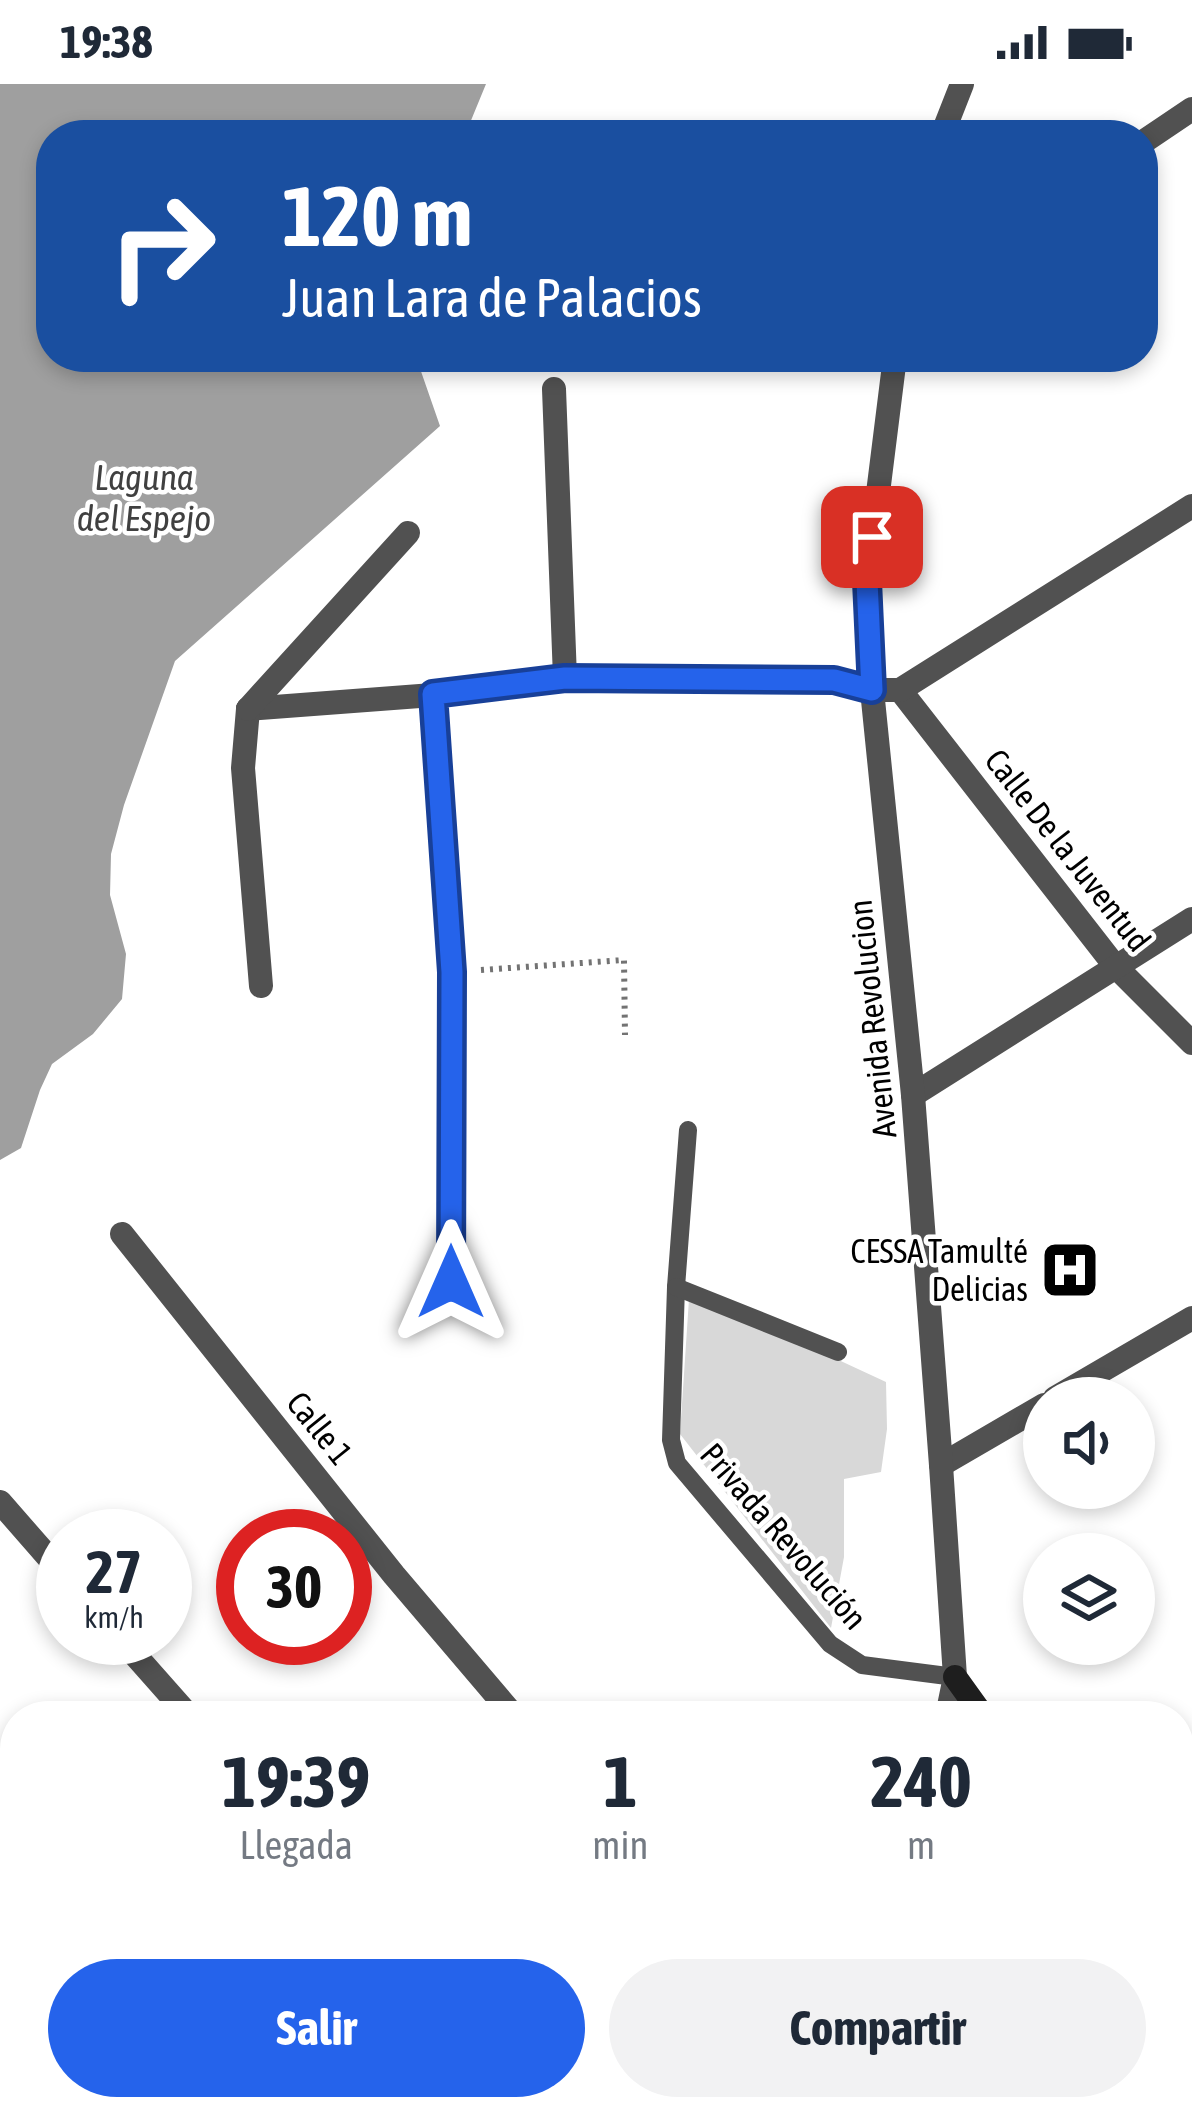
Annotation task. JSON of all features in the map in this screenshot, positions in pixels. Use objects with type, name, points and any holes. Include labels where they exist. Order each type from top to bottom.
[{"type":"main road","points":[[955,1677],[972,1701]]},
{"type":"street","points":[[946,120],[954,88]]},
{"type":"street","points":[[1158,132],[1192,109]]},
{"type":"street","name":"Avenida Revolucion","points":[[894,372],[867,581],[872,690],[913,1095],[941,1465],[955,1677],[950,1701]]},
{"type":"street","points":[[554,388],[565,678]]},
{"type":"street","points":[[248,709],[565,678],[834,680],[872,690],[900,691],[1192,506]]},
{"type":"street","points":[[261,986],[244,768],[248,709],[408,533]]},
{"type":"street","name":"Calle De la Juventud","points":[[900,691],[1115,966],[1192,1043]]},
{"type":"street","points":[[433,694],[452,972],[451,1282]]},
{"type":"street","points":[[913,1095],[1192,919]]},
{"type":"street","name":"Calle 1","points":[[122,1234],[501,1701]]},
{"type":"street","points":[[1091,1377],[1192,1318]]},
{"type":"street","points":[[941,1465],[1023,1417]]},
{"type":"street","points":[[0,1502],[36,1543]]},
{"type":"street","points":[[144,1665],[176,1701]]},
{"type":"lane","name":"Privada Revolución","points":[[688,1130],[676,1287],[671,1440],[677,1463],[830,1644],[862,1665],[955,1677]]},
{"type":"lane","points":[[676,1287],[838,1352]]},
{"type":"path","points":[[452,972],[624,961],[625,1036]]},
{"type":"shaded area","points":[[689,1299],[789,1337],[886,1382],[887,1429],[881,1472],[844,1479],[844,1557],[831,1628],[680,1434]]},
{"type":"water","name":"Laguna del Espejo","points":[[0,84],[486,84],[471,120],[36,120],[36,372],[421,372],[440,426],[175,661],[111,854],[110,895],[126,954],[122,999],[93,1034],[52,1064],[21,1148],[0,1160]]},
{"type":"place","name":"CESSA Tamulté Delicias","points":[[1070,1270]]},
{"type":"route","points":[[451,1282],[452,972],[433,694],[565,678],[834,680],[872,690],[867,581],[872,537]]}]
